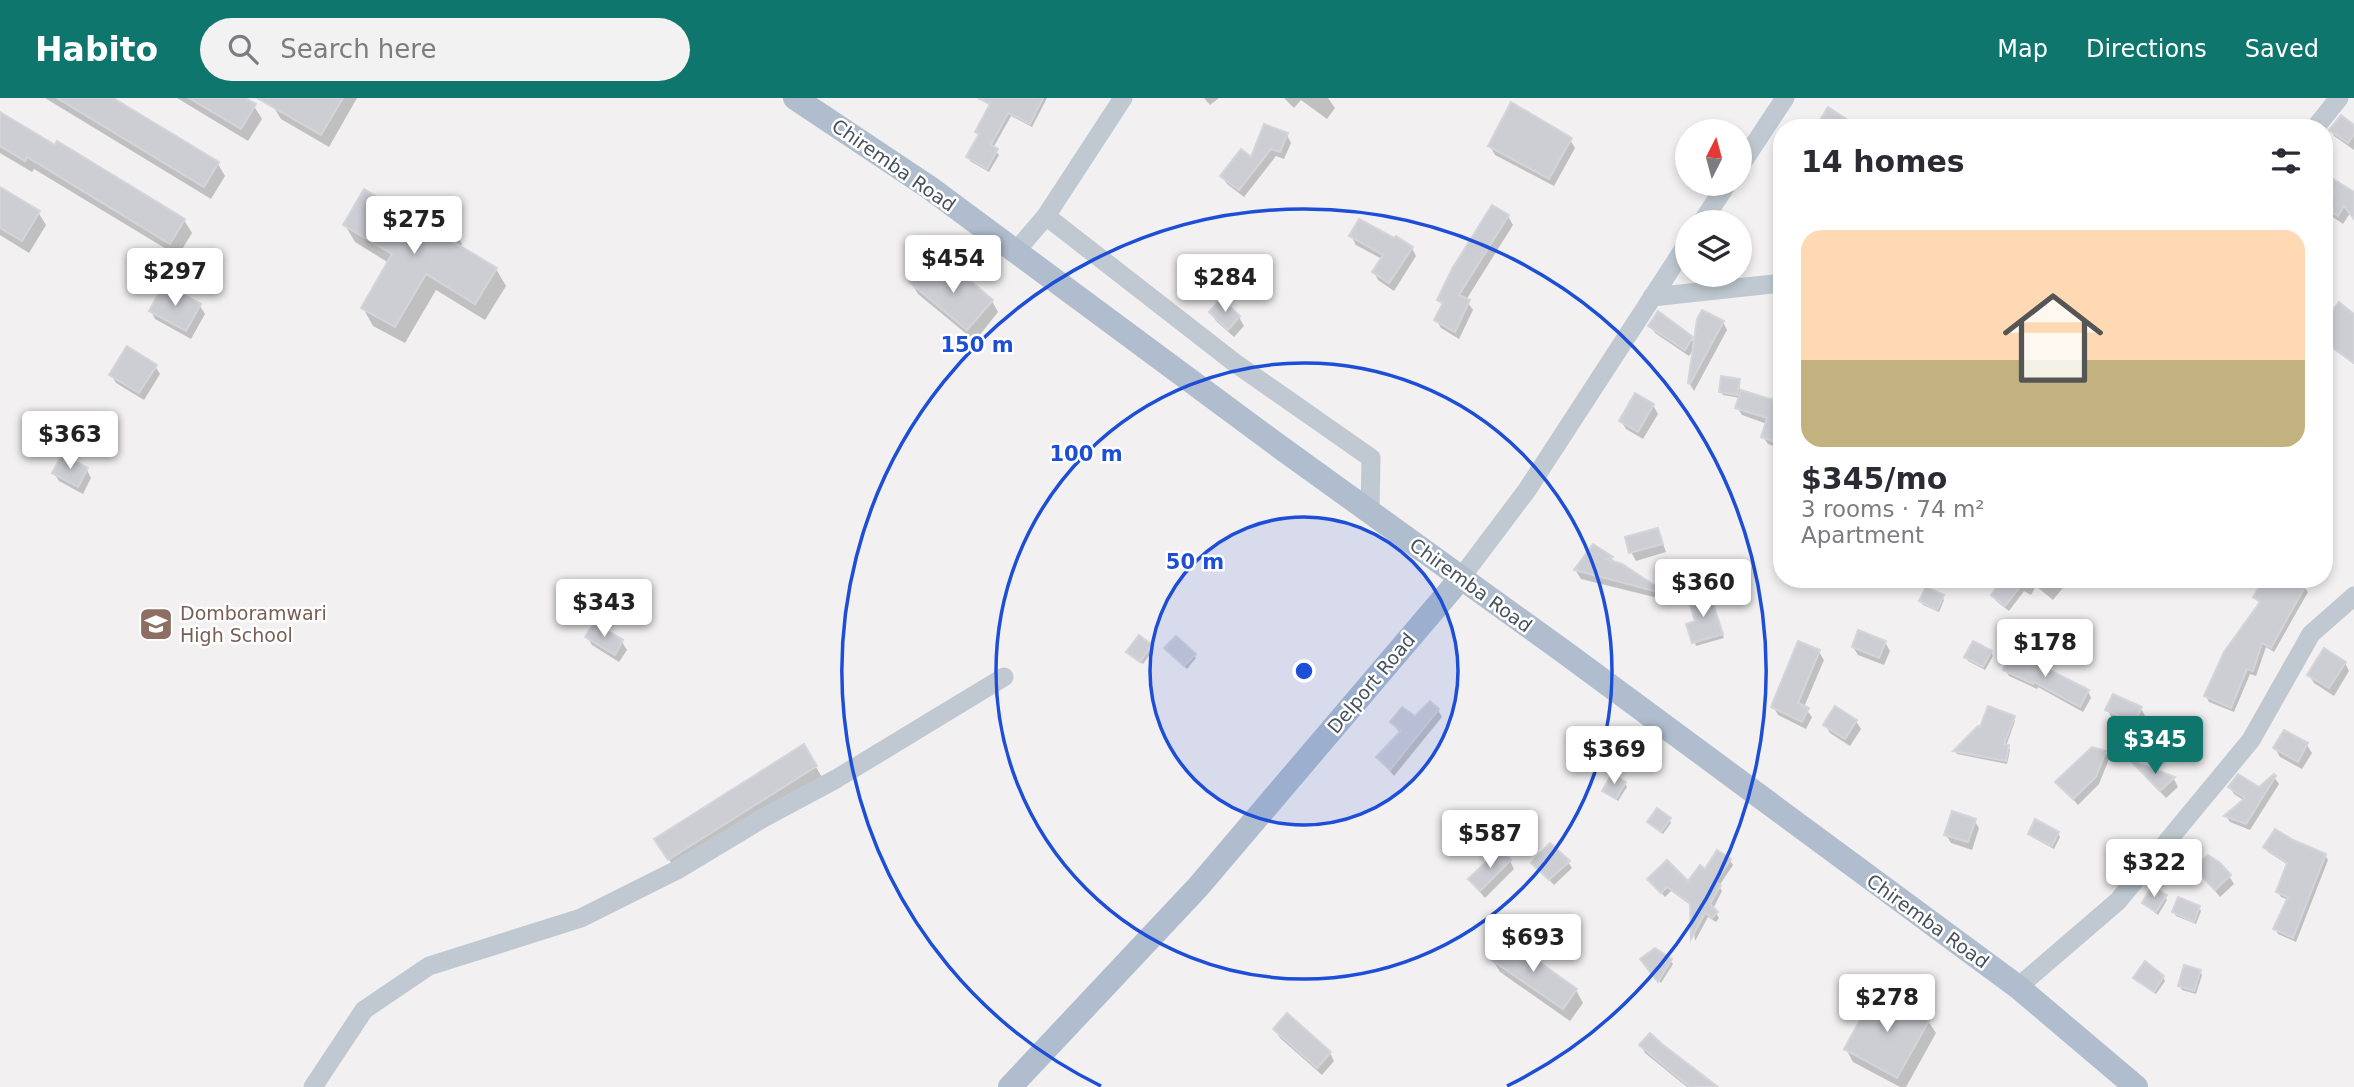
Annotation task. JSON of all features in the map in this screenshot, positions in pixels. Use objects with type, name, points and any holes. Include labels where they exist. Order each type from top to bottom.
[{"type":"main road","name":"Chiremba Road","points":[[795,98],[930,188],[1058,285],[1567,654],[2018,988],[2136,1087]]},
{"type":"main road","name":"Delport Road","points":[[1010,1087],[1198,887],[1460,579]]},
{"type":"street","points":[[1016,251],[1046,216],[1123,98]]},
{"type":"street","points":[[1752,148],[1785,98]]},
{"type":"street","points":[[2322,119],[2339,98]]},
{"type":"street","points":[[1046,216],[1235,363],[1371,458],[1370,513]]},
{"type":"street","name":"Delport Road","points":[[1460,579],[1527,490],[1675,262]]},
{"type":"street","points":[[1652,297],[1773,284]]},
{"type":"street","points":[[2018,988],[2118,901],[2251,740],[2311,634],[2354,596]]},
{"type":"street","points":[[313,1087],[364,1010],[429,966],[581,918],[677,870],[765,817],[836,779],[1004,677]]},
{"type":"building","points":[[57,98],[113,98],[219,162],[204,187]]},
{"type":"building","points":[[189,98],[245,98],[256,104],[241,129]]},
{"type":"building","points":[[257,98],[343,98],[321,135]]},
{"type":"building","points":[[978,98],[1043,98],[1030,124],[1008,113],[991,145],[998,149],[987,169],[966,157],[979,134],[975,132],[990,104]]},
{"type":"building","points":[[1511,102],[1572,138],[1549,179],[1488,146]]},
{"type":"building","points":[[1828,107],[1846,119],[1821,119]]},
{"type":"building","points":[[0,112],[55,145],[57,141],[185,219],[170,244],[27,157],[25,161],[0,146]]},
{"type":"building","points":[[2341,115],[2354,125],[2354,134],[2348,143],[2333,133],[2333,125]]},
{"type":"building","points":[[1264,124],[1288,133],[1280,152],[1271,149],[1239,190],[1220,176],[1241,149],[1251,157]]},
{"type":"building","points":[[2333,179],[2354,192],[2354,219],[2344,206],[2338,216],[2333,213]]},
{"type":"building","points":[[0,187],[40,211],[22,241],[0,228]]},
{"type":"building","points":[[364,189],[413,218],[420,206],[453,225],[447,238],[497,268],[475,304],[426,274],[395,327],[361,308],[392,254],[343,225]]},
{"type":"building","points":[[1492,205],[1509,215],[1459,295],[1470,300],[1455,332],[1434,320],[1443,303],[1437,300],[1452,269]]},
{"type":"building","points":[[1359,219],[1413,247],[1389,283],[1372,272],[1383,255],[1349,236]]},
{"type":"building","points":[[924,265],[943,282],[955,268],[993,300],[967,330],[909,282]]},
{"type":"building","points":[[164,284],[201,304],[186,331],[149,311]]},
{"type":"building","points":[[1221,299],[1240,316],[1228,330],[1209,312]]},
{"type":"building","points":[[2339,302],[2354,314],[2354,363],[2333,348],[2333,310]]},
{"type":"building","points":[[1702,310],[1724,321],[1690,384],[1697,319]]},
{"type":"building","points":[[1658,311],[1693,337],[1685,350],[1648,326]]},
{"type":"building","points":[[127,346],[157,365],[139,393],[109,375]]},
{"type":"building","points":[[1721,376],[1740,379],[1737,395],[1719,392]]},
{"type":"building","points":[[1741,390],[1773,400],[1773,441],[1761,437],[1767,418],[1735,408]]},
{"type":"building","points":[[1635,393],[1654,404],[1638,432],[1619,421]]},
{"type":"building","points":[[62,455],[88,468],[78,487],[52,473]]},
{"type":"building","points":[[1658,528],[1663,544],[1629,553],[1625,537]]},
{"type":"building","points":[[1593,544],[1613,557],[1606,559],[1622,564],[1663,591],[1662,593],[1574,570]]},
{"type":"building","points":[[1926,588],[1944,595],[1937,610],[1919,601]]},
{"type":"building","points":[[1996,588],[2019,588],[2005,606],[1991,595]]},
{"type":"building","points":[[2258,588],[2304,588],[2271,648],[2262,643],[2253,671],[2247,669],[2231,708],[2204,696],[2224,652],[2260,602],[2253,597]]},
{"type":"building","points":[[1709,592],[1723,634],[1692,643],[1686,624],[1695,621],[1688,598]]},
{"type":"building","points":[[594,623],[623,640],[615,655],[585,637]]},
{"type":"building","points":[[1858,630],[1886,641],[1879,658],[1852,647]]},
{"type":"building","points":[[1139,635],[1152,645],[1140,662],[1126,652]]},
{"type":"building","points":[[1176,636],[1196,654],[1184,666],[1164,648]]},
{"type":"building","points":[[1798,641],[1820,650],[1798,703],[1809,708],[1802,722],[1771,707]]},
{"type":"building","points":[[1973,641],[1992,651],[1983,667],[1964,657]]},
{"type":"building","points":[[2324,648],[2346,662],[2329,688],[2307,675]]},
{"type":"building","points":[[2012,651],[2089,690],[2080,707],[2034,682],[2033,684],[2003,670]]},
{"type":"building","points":[[2113,694],[2142,707],[2135,722],[2105,710]]},
{"type":"building","points":[[1430,701],[1439,709],[1390,770],[1376,757],[1401,731],[1390,722],[1402,707],[1415,716]]},
{"type":"building","points":[[1835,706],[1857,720],[1845,739],[1823,725]]},
{"type":"building","points":[[1988,706],[2015,716],[2004,744],[2009,745],[2006,761],[1953,751],[1980,727]]},
{"type":"building","points":[[2284,730],[2308,743],[2298,762],[2273,748]]},
{"type":"building","points":[[804,744],[817,766],[668,860],[654,839]]},
{"type":"building","points":[[2092,747],[2106,751],[2096,777],[2073,799],[2055,782]]},
{"type":"building","points":[[2130,760],[2175,777],[2160,791]]},
{"type":"building","points":[[1612,774],[1626,782],[1616,799],[1602,791]]},
{"type":"building","points":[[2238,774],[2259,787],[2274,774],[2276,776],[2246,824],[2224,816],[2245,798],[2228,787]]},
{"type":"building","points":[[1657,808],[1671,818],[1661,832],[1647,822]]},
{"type":"building","points":[[1952,811],[1976,819],[1968,842],[1944,835]]},
{"type":"building","points":[[2035,819],[2059,832],[2052,846],[2028,834]]},
{"type":"building","points":[[2275,829],[2326,854],[2293,938],[2273,929],[2288,897],[2276,892],[2287,863],[2263,847]]},
{"type":"building","points":[[1550,843],[1570,861],[1549,880],[1531,863]]},
{"type":"building","points":[[1500,849],[1511,860],[1480,891],[1468,879]]},
{"type":"building","points":[[1717,850],[1731,859],[1716,882],[1721,885],[1710,904],[1718,912],[1712,918],[1705,913],[1691,939],[1690,903],[1667,887],[1661,893],[1647,879],[1667,860],[1688,881],[1700,865],[1705,869]]},
{"type":"building","points":[[2208,855],[2231,875],[2215,890],[2194,868]]},
{"type":"building","points":[[2152,886],[2167,895],[2156,912],[2142,903]]},
{"type":"building","points":[[2178,897],[2200,906],[2194,922],[2172,912]]},
{"type":"building","points":[[1505,938],[1577,989],[1563,1009],[1490,959]]},
{"type":"building","points":[[1655,948],[1672,959],[1658,982],[1640,959]]},
{"type":"building","points":[[2145,961],[2164,976],[2154,992],[2133,978]]},
{"type":"building","points":[[2184,965],[2201,970],[2194,991],[2178,986]]},
{"type":"building","points":[[1876,991],[1930,1019],[1897,1078],[1844,1049]]},
{"type":"building","points":[[1287,1013],[1331,1052],[1317,1068],[1273,1029]]},
{"type":"building","points":[[1650,1033],[1718,1087],[1690,1087],[1639,1045]]},
{"type":"place","name":"Domboramwari High School","points":[[156,624]]}]
